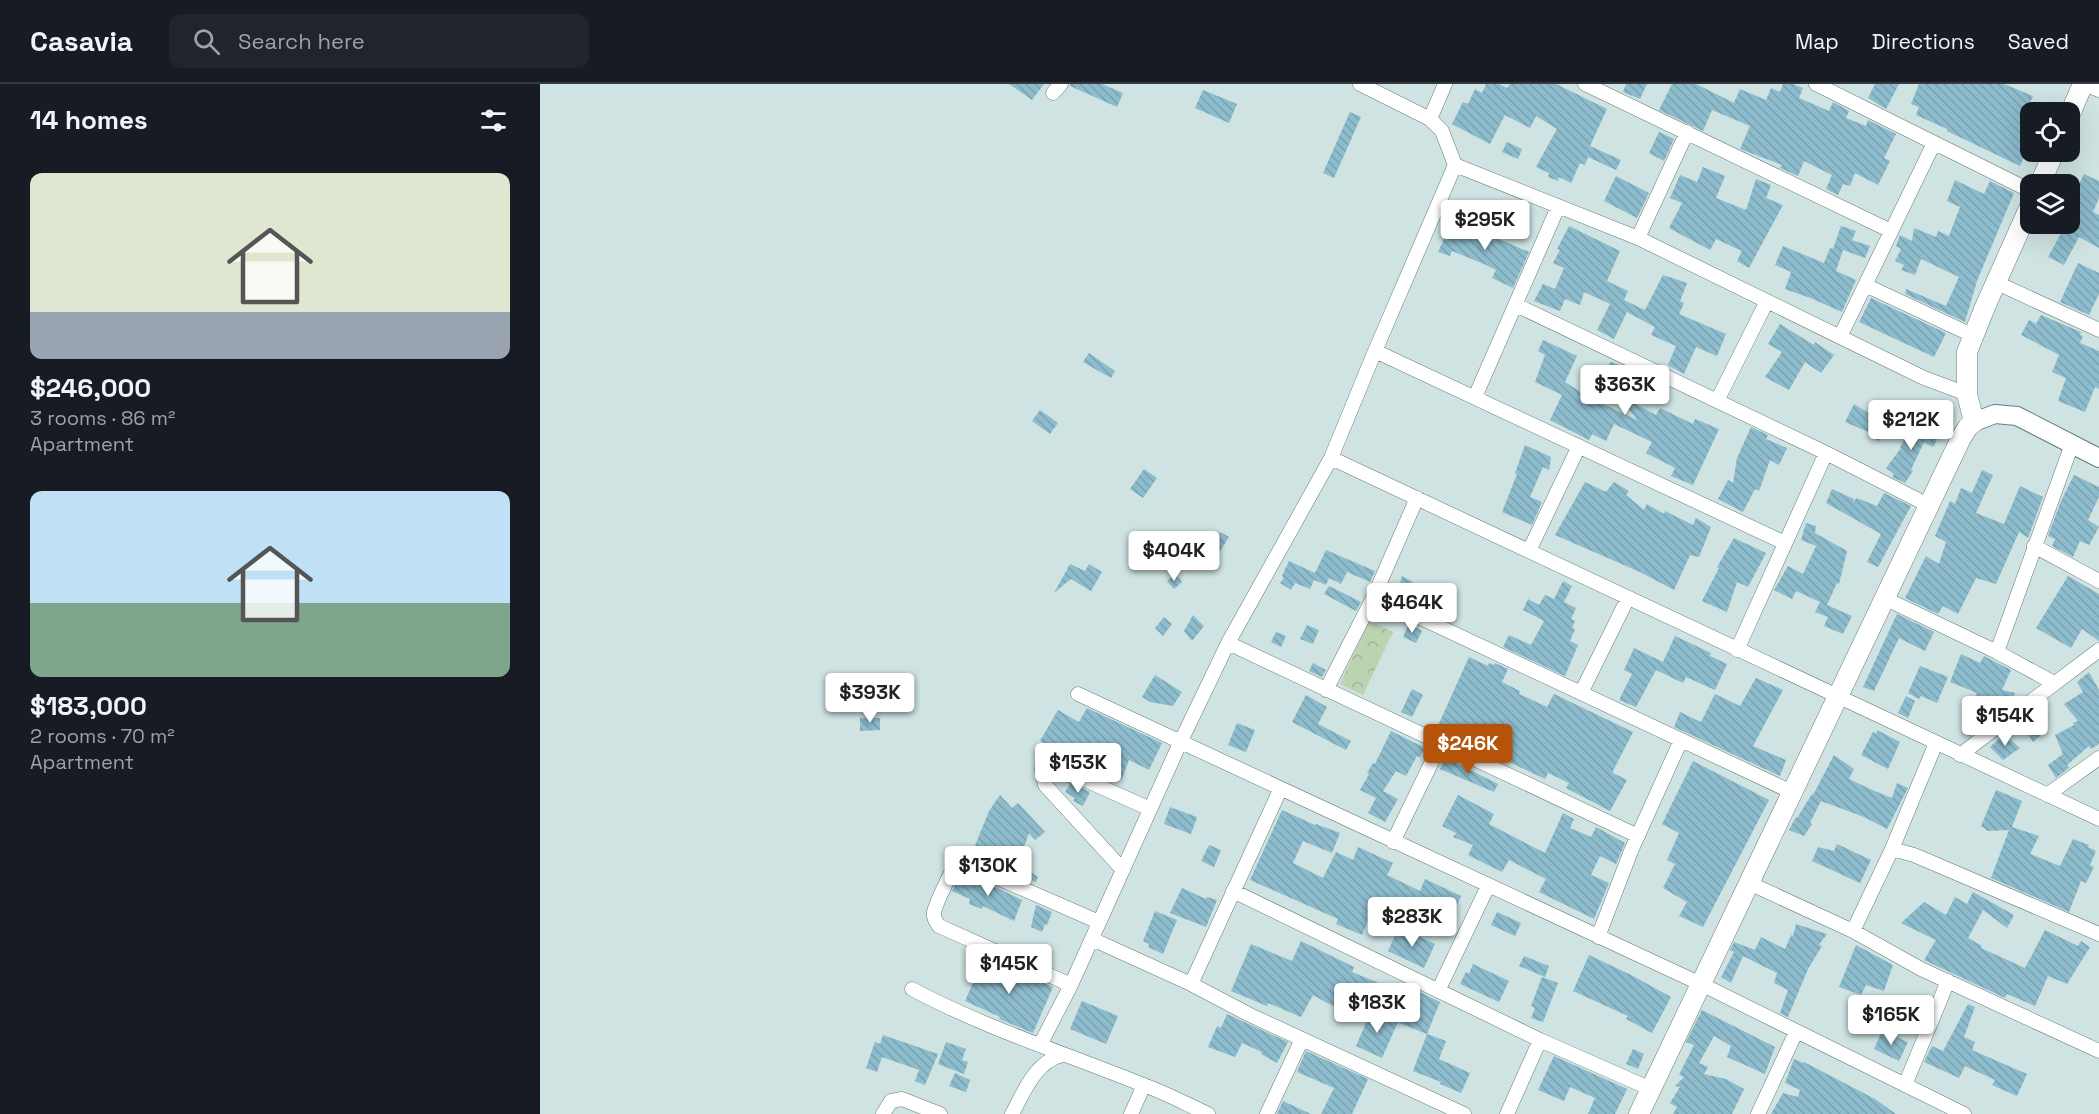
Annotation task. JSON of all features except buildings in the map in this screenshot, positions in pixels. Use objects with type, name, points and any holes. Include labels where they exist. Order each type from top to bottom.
[{"type":"main road","points":[[2076,102],[2084,84]]},
{"type":"main road","points":[[1639,1114],[1928,505],[1964,432],[1974,422],[1967,394],[1967,352],[2020,230]]},
{"type":"street","points":[[1040,1046],[1071,985],[1180,743],[1228,643],[1331,458],[1455,165],[1442,131],[1430,119],[1360,84]]},
{"type":"street","points":[[1430,119],[1445,84]]},
{"type":"street","points":[[1585,84],[1890,231]]},
{"type":"street","points":[[2084,84],[2099,90]]},
{"type":"street","points":[[1822,85],[2020,186]]},
{"type":"street","points":[[1638,238],[1687,132]]},
{"type":"street","points":[[1840,337],[1934,143]]},
{"type":"street","points":[[1455,165],[1638,238],[1924,378],[1967,394]]},
{"type":"street","points":[[1475,398],[1558,207]]},
{"type":"street","points":[[1997,283],[2098,327]]},
{"type":"street","points":[[1865,285],[1974,336]]},
{"type":"street","points":[[1717,401],[1767,302]]},
{"type":"street","points":[[1516,305],[1826,453],[1928,505]]},
{"type":"street","points":[[1375,351],[1785,543]]},
{"type":"street","points":[[1974,422],[1995,414],[2017,416],[2099,458]]},
{"type":"street","points":[[1996,652],[2072,444]]},
{"type":"street","points":[[1529,551],[1579,446]]},
{"type":"street","points":[[1737,650],[1826,453]]},
{"type":"street","points":[[1331,458],[1837,698],[2099,819]]},
{"type":"street","points":[[1326,690],[1374,596],[1417,498]]},
{"type":"street","points":[[2034,546],[2099,581]]},
{"type":"street","points":[[1374,596],[1792,792]]},
{"type":"street","points":[[1581,693],[1628,598]]},
{"type":"street","points":[[1884,598],[2054,683]]},
{"type":"street","points":[[1228,643],[1638,836]]},
{"type":"street","points":[[1960,755],[2099,650]]},
{"type":"street","points":[[1078,694],[1701,984],[1964,1114]]},
{"type":"street","points":[[1598,937],[1638,836],[1681,740]]},
{"type":"street","points":[[1393,842],[1441,743]]},
{"type":"street","points":[[1853,931],[1893,849],[1936,743]]},
{"type":"street","points":[[2047,795],[2099,758]]},
{"type":"street","points":[[1123,870],[1045,785],[1042,769],[1045,765],[1050,764],[1150,809]]},
{"type":"street","points":[[1191,984],[1280,790]]},
{"type":"street","points":[[1893,849],[1914,855],[2099,934]]},
{"type":"street","points":[[1071,985],[939,926],[935,921],[934,912],[953,868],[961,862],[1099,922]]},
{"type":"street","points":[[1749,883],[1853,931],[1921,969],[2099,1051]]},
{"type":"street","points":[[1438,991],[1488,886]]},
{"type":"street","points":[[1233,891],[1540,1040],[1651,1089]]},
{"type":"street","points":[[1092,939],[1464,1114]]},
{"type":"street","points":[[1905,1085],[1948,981]]},
{"type":"street","points":[[912,989],[938,1003],[1062,1055],[1144,1084],[1208,1114]]},
{"type":"street","points":[[1758,1114],[1796,1032]]},
{"type":"street","points":[[1267,1114],[1302,1039]]},
{"type":"street","points":[[1508,1114],[1540,1040]]},
{"type":"street","points":[[1012,1114],[1033,1076],[1052,1058],[1062,1055]]},
{"type":"street","points":[[1131,1114],[1144,1084]]},
{"type":"street","points":[[883,1114],[891,1101],[902,1099],[940,1114]]},
{"type":"green space","points":[[1369,621],[1393,632],[1363,695],[1340,684]]}]
